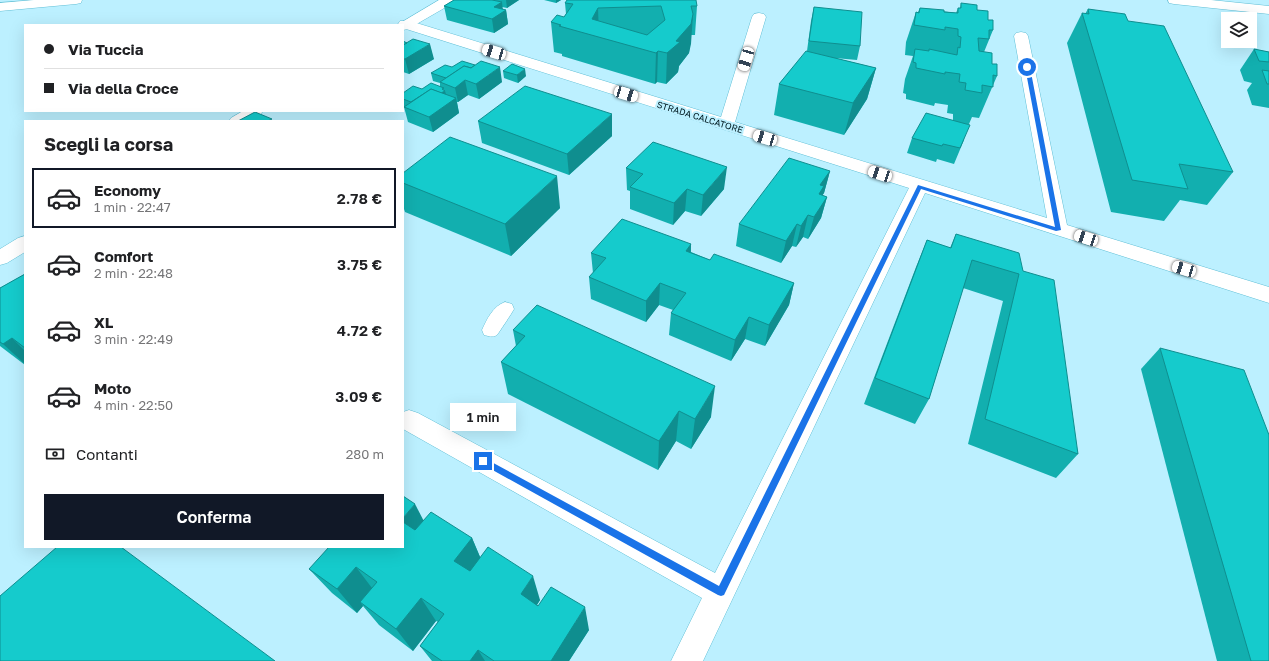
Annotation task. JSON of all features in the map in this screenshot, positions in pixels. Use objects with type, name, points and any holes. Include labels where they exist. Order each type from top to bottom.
[{"type":"main road","points":[[0,7],[76,0]]},
{"type":"main road","points":[[404,25],[448,0]]},
{"type":"main road","points":[[1174,0],[1269,10]]},
{"type":"main road","points":[[1262,0],[1269,1]]},
{"type":"main road","points":[[726,126],[759,17]]},
{"type":"main road","name":"STRADA CALCATORE","points":[[404,25],[1269,295]]},
{"type":"main road","points":[[1021,36],[1058,230]]},
{"type":"main road","points":[[240,120],[253,112]]},
{"type":"main road","points":[[687,661],[919,186]]},
{"type":"main road","points":[[0,258],[24,244]]},
{"type":"main road","points":[[409,420],[721,592]]},
{"type":"lane","points":[[491,330],[505,309]]},
{"type":"building","points":[[454,0],[492,0],[502,2],[494,7],[506,10],[492,19],[444,6]]},
{"type":"building","points":[[567,0],[696,0],[697,6],[691,6],[693,14],[691,24],[676,41],[680,42],[667,53],[658,51],[656,53],[559,26],[561,25],[551,22],[557,15],[564,17],[573,4],[565,3]],"holes":[[[661,6],[665,20],[647,35],[592,19],[598,8]]]},
{"type":"building","points":[[961,3],[977,5],[977,10],[988,11],[988,20],[993,20],[993,30],[989,30],[989,39],[978,38],[979,51],[992,53],[992,64],[997,64],[997,76],[993,75],[993,87],[982,85],[982,93],[965,90],[966,83],[959,82],[960,74],[945,72],[945,74],[916,68],[916,63],[913,62],[915,49],[929,51],[929,49],[957,55],[958,47],[960,48],[961,37],[958,36],[958,29],[945,27],[945,30],[914,25],[916,12],[919,13],[920,8],[958,13],[958,8],[961,8]]},
{"type":"building","points":[[814,7],[862,12],[860,46],[809,41]]},
{"type":"building","points":[[1088,9],[1125,14],[1128,21],[1164,26],[1233,172],[1179,164],[1188,189],[1132,180],[1082,13],[1089,14]]},
{"type":"building","points":[[413,39],[430,44],[405,59],[404,44]]},
{"type":"building","points":[[1254,49],[1269,52],[1269,62],[1259,61]]},
{"type":"building","points":[[806,51],[876,68],[853,103],[779,84]]},
{"type":"building","points":[[462,61],[475,65],[471,68],[464,66],[446,78],[431,73],[445,65],[452,67]]},
{"type":"building","points":[[481,61],[500,67],[476,84],[465,80],[455,88],[440,82],[464,66],[471,68]]},
{"type":"building","points":[[512,64],[525,69],[517,75],[503,71]]},
{"type":"building","points":[[1262,70],[1269,71],[1269,84],[1267,84]]},
{"type":"building","points":[[431,83],[444,88],[442,89],[445,91],[441,93],[431,89],[411,102],[404,99],[404,92],[413,86],[422,89]]},
{"type":"building","points":[[525,86],[612,114],[567,154],[478,121]]},
{"type":"building","points":[[431,89],[456,98],[429,117],[404,107]]},
{"type":"building","points":[[255,112],[272,119],[270,120],[240,120]]},
{"type":"building","points":[[926,113],[970,125],[960,148],[943,144],[942,146],[912,138]]},
{"type":"building","points":[[450,137],[557,176],[505,224],[404,183],[404,172]]},
{"type":"building","points":[[653,142],[727,167],[703,195],[687,189],[674,203],[630,187],[643,174],[626,168]]},
{"type":"building","points":[[789,158],[830,171],[820,185],[824,186],[819,194],[827,197],[814,217],[808,215],[801,226],[797,224],[786,241],[739,224]]},
{"type":"building","points":[[622,219],[691,244],[686,251],[710,260],[714,254],[794,283],[769,325],[749,317],[735,340],[671,313],[686,293],[660,283],[646,301],[589,277],[606,258],[591,253]]},
{"type":"building","points":[[956,234],[1019,253],[1023,271],[1054,280],[1078,454],[985,419],[1019,274],[972,260],[929,399],[875,378],[927,240],[951,248]]},
{"type":"building","points":[[24,275],[24,347],[12,338],[3,344],[0,342],[0,288]]},
{"type":"building","points":[[537,305],[715,386],[695,419],[679,411],[659,441],[501,362],[525,336],[513,330]]},
{"type":"building","points":[[1160,348],[1244,370],[1269,435],[1269,661],[1251,661]]},
{"type":"building","points":[[404,497],[415,504],[404,517]]},
{"type":"building","points":[[431,512],[472,538],[454,561],[470,571],[488,547],[533,576],[521,594],[538,606],[551,587],[585,607],[551,661],[494,661],[478,650],[470,661],[442,661],[420,646],[444,614],[421,598],[396,629],[360,602],[377,582],[356,567],[337,589],[309,569],[328,548],[404,548],[404,523],[415,530]]},
{"type":"building","points":[[56,548],[122,548],[275,661],[0,661],[0,596]]},
{"type":"route","points":[[483,461],[721,592],[919,186],[1058,230],[1027,67]]}]
